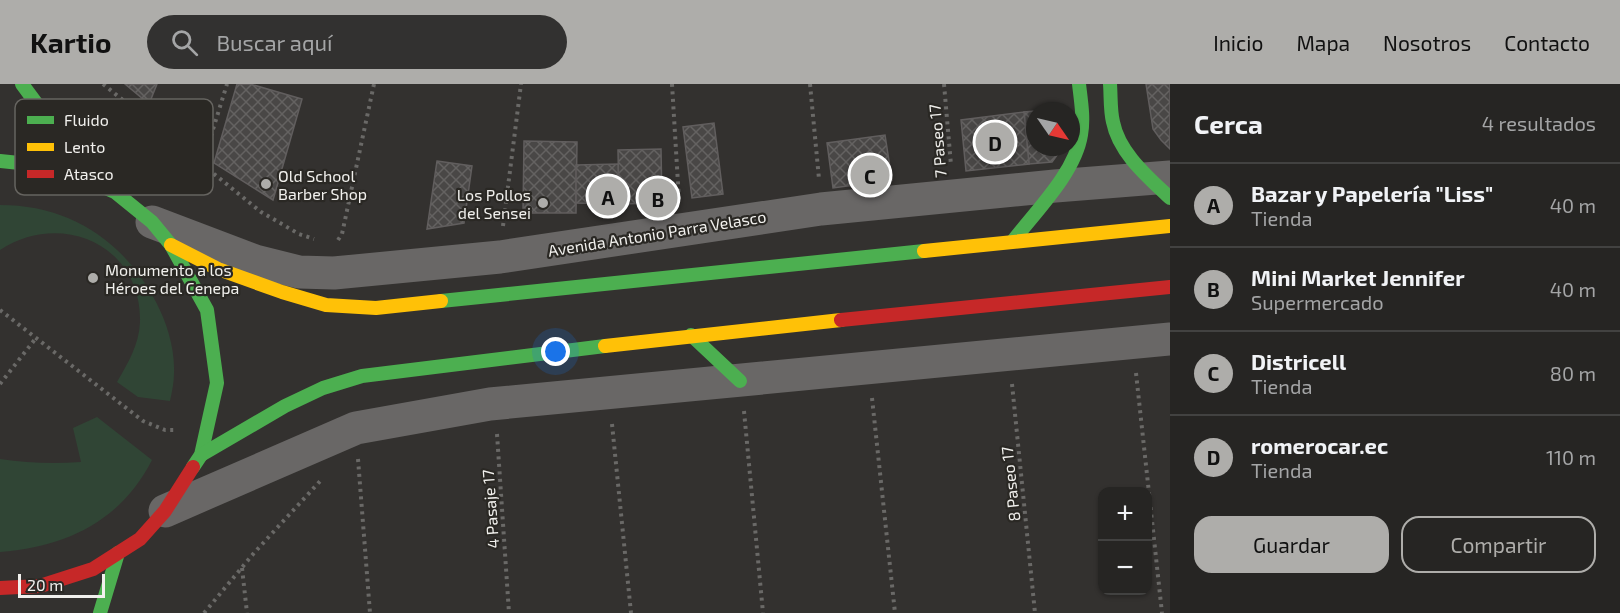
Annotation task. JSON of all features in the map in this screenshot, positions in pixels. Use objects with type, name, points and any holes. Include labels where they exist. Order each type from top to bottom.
[{"type":"main road","points":[[22,84],[33,99]]},
{"type":"main road","points":[[1013,241],[1055,186],[1077,152],[1083,117],[1080,84]]},
{"type":"main road","points":[[1110,84],[1114,126],[1124,147],[1164,185]]},
{"type":"main road","points":[[0,161],[15,163]]},
{"type":"main road","points":[[118,195],[162,234],[218,269],[326,306],[376,308],[1170,226]]},
{"type":"main road","points":[[0,588],[40,586],[93,569],[140,539],[165,511],[201,455],[217,383],[207,310],[162,234]]},
{"type":"main road","points":[[201,455],[295,401],[323,388],[362,376],[691,335],[1170,287]]},
{"type":"main road","points":[[691,335],[740,381]]},
{"type":"main road","points":[[100,613],[118,553]]},
{"type":"street","name":"Avenida Antonio Parra Velasco","points":[[162,234],[299,272],[334,260],[500,257],[821,209],[1055,186],[1164,185]]},
{"type":"street","points":[[165,511],[356,428],[490,404],[1170,339]]},
{"type":"path","points":[[103,84],[121,99]]},
{"type":"path","points":[[213,129],[227,84]]},
{"type":"path","points":[[213,174],[261,212],[299,234],[334,260],[342,234],[374,84]]},
{"type":"path","points":[[500,257],[520,84]]},
{"type":"path","points":[[672,84],[681,229]]},
{"type":"path","points":[[810,84],[821,209]]},
{"type":"path","name":"7 Paseo 17","points":[[944,84],[954,196]]},
{"type":"path","points":[[0,310],[143,421],[165,430],[181,430],[178,439]]},
{"type":"path","points":[[0,384],[36,338]]},
{"type":"path","points":[[1134,342],[1162,613]]},
{"type":"path","name":"8 Paseo 17","points":[[1009,353],[1035,613]]},
{"type":"path","points":[[869,368],[895,613]]},
{"type":"path","points":[[740,381],[763,613]]},
{"type":"path","points":[[611,393],[612,428],[631,613]]},
{"type":"path","name":"4 Pasaje 17","points":[[490,404],[497,435],[509,613]]},
{"type":"path","points":[[348,462],[358,456],[370,613]]},
{"type":"path","points":[[204,613],[304,496],[328,472]]},
{"type":"path","points":[[242,567],[247,613]]},
{"type":"green space","points":[[0,205],[49,212],[72,220],[92,231],[128,261],[156,302],[167,327],[174,364],[170,401],[138,397],[117,382],[135,346],[140,322],[137,295],[128,273],[113,255],[94,242],[72,235],[48,234],[24,238],[0,250]]},
{"type":"green space","points":[[97,417],[152,460],[139,481],[108,515],[89,527],[47,544],[0,552],[0,459],[40,463],[81,462],[73,428]]},
{"type":"building","points":[[125,84],[157,84],[151,99],[143,99]]},
{"type":"building","points":[[237,84],[250,84],[302,99],[273,200],[214,163]]},
{"type":"building","points":[[1146,84],[1170,84],[1170,149],[1153,129]]},
{"type":"building","points":[[1024,112],[1026,156],[1028,156],[1029,164],[966,171],[961,120]]},
{"type":"building","points":[[714,123],[723,194],[692,198],[683,127]]},
{"type":"building","points":[[885,135],[892,180],[833,188],[827,143]]},
{"type":"building","points":[[524,141],[577,142],[576,213],[523,213]]},
{"type":"building","points":[[661,149],[662,203],[619,204],[618,150]]},
{"type":"building","points":[[1028,156],[1056,156],[1052,162],[1029,164]]},
{"type":"building","points":[[437,161],[472,166],[464,223],[427,229]]},
{"type":"building","points":[[618,164],[619,204],[576,203],[576,165]]},
{"type":"traffic: fast","points":[[22,84],[33,99]]},
{"type":"traffic: fast","points":[[1013,241],[1063,177],[1077,149],[1082,122],[1079,84]]},
{"type":"traffic: fast","points":[[1110,84],[1112,117],[1121,144],[1136,164],[1170,198]]},
{"type":"traffic: fast","points":[[0,161],[15,163]]},
{"type":"traffic: fast","points":[[119,195],[152,222],[171,245],[207,310],[217,383],[201,455],[193,467]]},
{"type":"traffic: fast","points":[[441,301],[924,251]]},
{"type":"traffic: fast","points":[[691,335],[740,381]]},
{"type":"traffic: fast","points":[[201,455],[285,406],[323,388],[362,376],[605,346]]},
{"type":"traffic: fast","points":[[100,613],[118,553]]},
{"type":"traffic: slow","points":[[924,251],[1170,226]]},
{"type":"traffic: slow","points":[[171,245],[218,269],[326,305],[376,308],[441,301]]},
{"type":"traffic: slow","points":[[605,346],[841,320]]},
{"type":"traffic: jam","points":[[841,320],[1170,287]]},
{"type":"traffic: jam","points":[[0,588],[40,586],[93,569],[140,539],[165,511],[193,467]]},
{"type":"place","name":"romerocar.ec","points":[[995,142]]},
{"type":"place","name":"Districell","points":[[870,175]]},
{"type":"place","name":"Old School Barber Shop","points":[[266,184]]},
{"type":"place","name":"Bazar y Papelería \"Liss\"","points":[[608,196]]},
{"type":"place","name":"Mini Market Jennifer","points":[[658,198]]},
{"type":"place","name":"Los Pollos del Sensei","points":[[543,203]]},
{"type":"place","name":"Monumento a los Héroes del Cenepa","points":[[93,278]]}]
